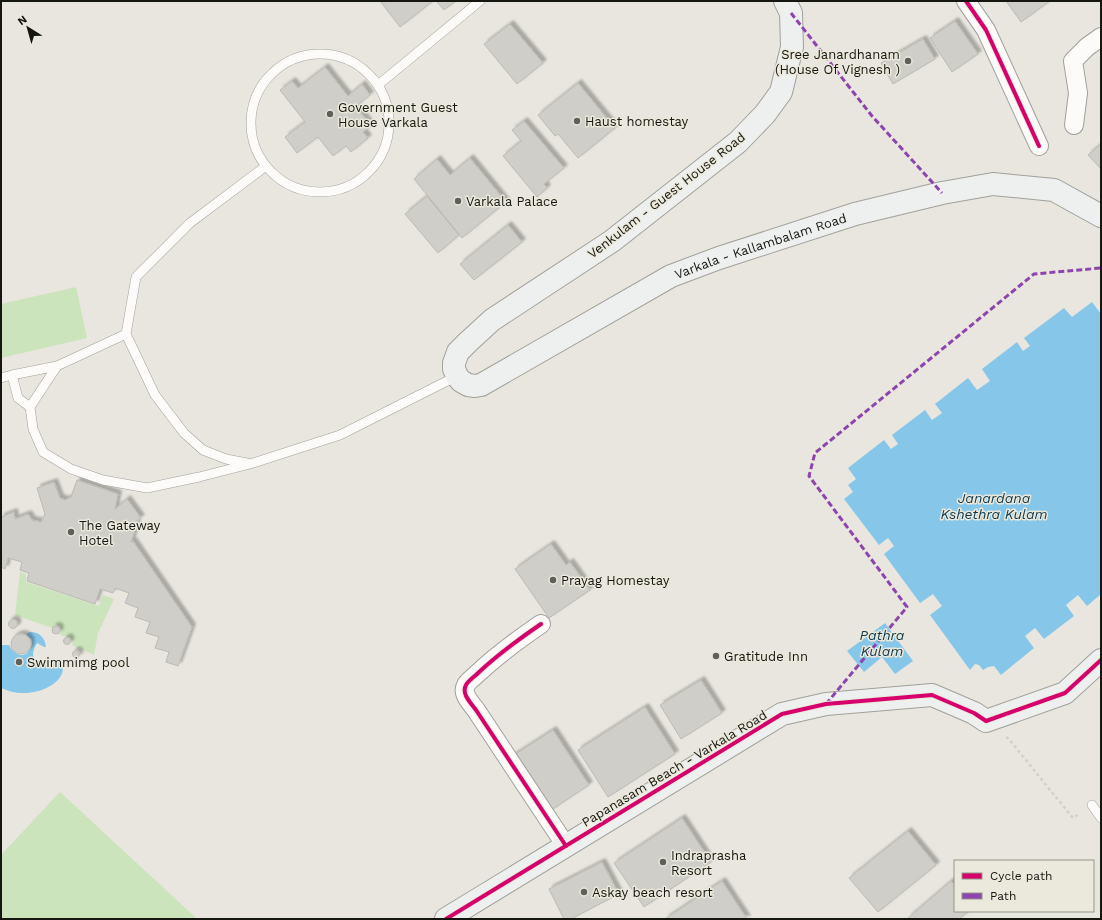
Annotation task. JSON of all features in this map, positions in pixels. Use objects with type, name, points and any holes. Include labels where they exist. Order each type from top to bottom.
[{"type":"main road","name":"Venkulam - Guest House Road","points":[[455,369],[458,352],[492,320],[612,241],[738,142],[765,114],[781,92],[792,46],[791,13],[785,1]]},
{"type":"main road","name":"Varkala - Kallambalam Road","points":[[455,369],[461,381],[468,385],[481,385],[671,276],[719,258],[862,212],[942,193],[993,184],[1054,190],[1101,216]]},
{"type":"main road","points":[[986,721],[1065,693],[1101,660]]},
{"type":"main road","name":"Papanasam Beach - Varkala Road","points":[[446,919],[782,714],[826,704],[932,695],[974,713],[986,721]]},
{"type":"street","points":[[966,1],[986,30],[1039,146]]},
{"type":"street","points":[[1074,125],[1078,93],[1073,61],[1101,36]]},
{"type":"street","points":[[541,624],[484,667],[466,685],[465,690],[468,700],[566,846]]},
{"type":"lane","points":[[378,84],[480,1]]},
{"type":"lane","points":[[317,54],[341,57],[362,67],[378,84],[387,104],[390,126],[385,147],[375,166],[359,181],[339,190],[317,193],[296,189],[275,177],[260,159],[252,137],[251,113],[259,90],[274,72],[294,59],[317,54]]},
{"type":"lane","points":[[250,464],[226,459],[203,450],[184,433],[155,395],[126,334],[136,277],[190,223],[266,166]]},
{"type":"lane","points":[[1,378],[58,366],[126,334]]},
{"type":"lane","points":[[58,366],[30,407],[33,429],[43,452],[72,469],[103,480],[147,488],[250,464],[340,435],[455,369]]},
{"type":"lane","points":[[12,375],[18,398],[30,407]]},
{"type":"lane","points":[[1092,805],[1101,818]]},
{"type":"path","points":[[986,721],[987,737],[1002,734],[1009,738],[1074,818],[1092,805]]},
{"type":"green space","points":[[76,287],[87,338],[1,358],[1,304]]},
{"type":"green space","points":[[20,572],[26,574],[26,582],[99,606],[103,595],[114,599],[98,633],[94,655],[72,645],[73,642],[71,638],[60,635],[60,626],[56,624],[52,628],[15,615]]},
{"type":"green space","points":[[60,792],[195,917],[194,919],[1,919],[1,855]]},
{"type":"water","name":"Janardana Kshethra Kulam","points":[[1092,302],[1101,314],[1101,594],[1087,606],[1078,595],[1066,605],[1074,616],[1044,639],[1035,628],[1025,636],[1034,648],[1001,675],[994,666],[983,670],[979,665],[975,664],[970,670],[930,615],[942,606],[933,594],[920,603],[884,554],[894,546],[888,538],[879,545],[844,499],[853,492],[848,485],[856,479],[848,468],[884,440],[891,449],[898,444],[892,435],[925,410],[932,420],[942,413],[935,404],[968,378],[977,390],[990,381],[982,369],[1017,342],[1023,351],[1030,346],[1024,338],[1064,308],[1072,317]]},
{"type":"water","name":"Pathra Kulam","points":[[885,623],[913,661],[895,674],[882,657],[864,672],[847,651]]},
{"type":"water","name":"Swimmimg pool","points":[[30,632],[39,634],[46,647],[37,643],[33,652],[34,660],[44,665],[50,664],[58,659],[61,660],[63,667],[62,674],[52,685],[45,689],[30,693],[12,692],[1,688],[1,645],[9,645],[16,653],[23,655],[31,646],[32,640],[26,634]]},
{"type":"building","points":[[380,1],[433,1],[400,27]]},
{"type":"building","points":[[436,1],[456,1],[444,10]]},
{"type":"building","points":[[1006,1],[1050,1],[1021,22]]},
{"type":"building","points":[[955,21],[978,54],[952,72],[930,38]]},
{"type":"building","points":[[510,24],[543,63],[517,84],[484,44]]},
{"type":"building","name":"Sree Janardhanam (House Of Vignesh )","points":[[923,39],[935,59],[893,84],[881,63]]},
{"type":"building","name":"Government Guest House Varkala","points":[[325,67],[348,96],[362,84],[370,95],[356,106],[371,126],[363,132],[368,138],[351,152],[346,146],[333,156],[318,137],[297,153],[285,137],[305,122],[280,90],[292,81],[298,88]]},
{"type":"building","name":"Haust homestay","points":[[578,83],[615,128],[578,158],[558,134],[555,136],[538,115]]},
{"type":"building","points":[[524,121],[564,168],[544,184],[547,188],[537,197],[503,156],[521,141],[512,130]]},
{"type":"building","points":[[1101,144],[1101,169],[1088,155]]},
{"type":"building","points":[[470,158],[506,202],[462,238],[414,179],[437,159],[450,175]]},
{"type":"building","points":[[427,196],[459,235],[438,253],[405,214]]},
{"type":"building","points":[[508,225],[522,242],[474,280],[460,264]]},
{"type":"building","points":[[77,480],[118,494],[115,509],[127,499],[141,518],[135,522],[137,524],[131,542],[133,541],[192,627],[178,666],[166,662],[169,652],[155,648],[159,637],[146,633],[150,622],[135,617],[138,608],[125,603],[129,593],[115,588],[113,593],[100,589],[95,604],[27,581],[29,573],[20,570],[22,562],[8,558],[5,569],[1,567],[1,517],[14,512],[15,519],[28,514],[32,520],[41,522],[45,514],[37,488],[54,482],[60,498],[65,500],[71,497]]},
{"type":"building","name":"Prayag Homestay","points":[[551,544],[566,565],[570,562],[590,590],[549,618],[515,569]]},
{"type":"building","points":[[13,619],[18,624],[13,629],[8,624]]},
{"type":"building","points":[[56,626],[59,627],[59,633],[56,634],[53,633],[52,630],[53,627]]},
{"type":"building","points":[[21,634],[28,637],[31,644],[28,651],[21,654],[14,651],[11,644],[14,637]]},
{"type":"building","points":[[67,637],[70,638],[70,644],[67,645],[64,644],[63,641],[64,638]]},
{"type":"building","points":[[76,650],[79,651],[79,657],[76,658],[73,657],[72,654],[73,651]]},
{"type":"building","points":[[701,680],[722,713],[681,739],[660,705]]},
{"type":"building","points":[[645,707],[675,754],[608,797],[578,750]]},
{"type":"building","points":[[553,730],[589,785],[547,813],[511,757]]},
{"type":"building","name":"Indraprasha Resort","points":[[682,818],[711,862],[644,907],[614,863]]},
{"type":"building","points":[[908,831],[936,865],[878,912],[849,878]]},
{"type":"building","name":"Askay beach resort","points":[[602,862],[619,894],[571,919],[564,919],[549,889]]},
{"type":"building","points":[[722,881],[747,919],[665,919]]},
{"type":"building","points":[[951,881],[954,884],[954,912],[968,912],[959,919],[908,918]]},
{"type":"marked path","points":[[791,13],[872,116],[942,193]]},
{"type":"marked path","points":[[826,704],[907,607],[809,476],[815,453],[1034,274],[1101,268]]},
{"type":"cycle path","points":[[966,1],[986,30],[1039,146]]},
{"type":"cycle path","points":[[541,624],[485,667],[467,684],[465,692],[467,698],[566,846]]},
{"type":"cycle path","points":[[446,919],[782,714],[826,704],[932,695],[974,713],[986,721],[1065,693],[1101,660]]},
{"type":"place","name":"Sree Janardhanam (House Of Vignesh )","points":[[908,61]]},
{"type":"place","name":"Government Guest House Varkala","points":[[330,114]]},
{"type":"place","name":"Haust homestay","points":[[577,121]]},
{"type":"place","name":"Varkala Palace","points":[[458,201]]},
{"type":"place","name":"The Gateway Hotel","points":[[71,532]]},
{"type":"place","name":"Prayag Homestay","points":[[553,580]]},
{"type":"place","name":"Gratitude Inn","points":[[716,656]]},
{"type":"place","name":"Swimmimg pool","points":[[19,662]]},
{"type":"place","name":"Indraprasha Resort","points":[[663,862]]},
{"type":"place","name":"Askay beach resort","points":[[584,892]]}]
